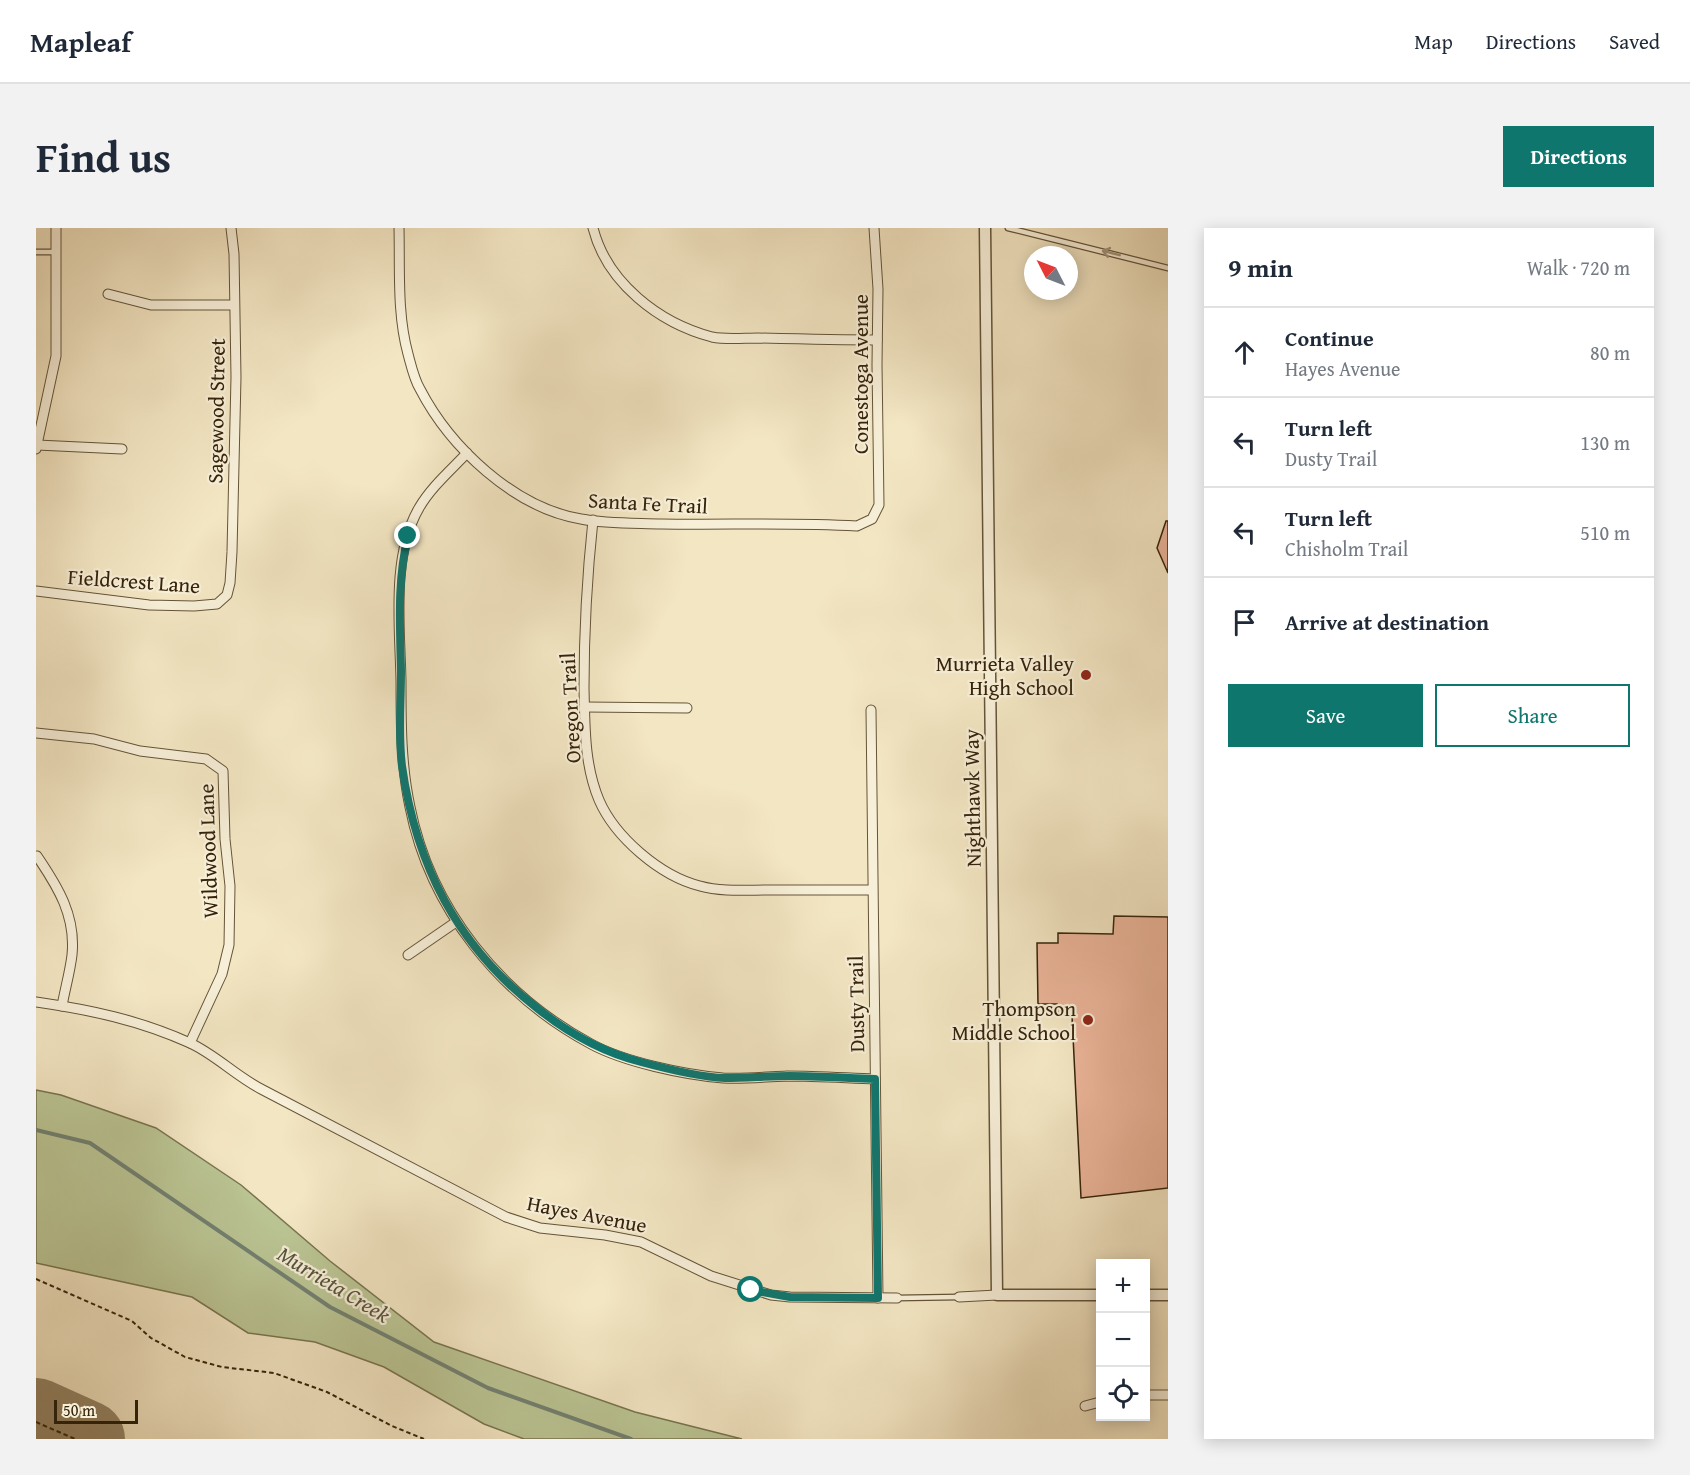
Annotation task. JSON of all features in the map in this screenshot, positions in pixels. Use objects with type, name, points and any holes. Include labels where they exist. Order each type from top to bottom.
[{"type":"street","points":[[56,228],[56,356],[36,447],[122,449]]},
{"type":"street","name":"Sagewood Street","points":[[227,595],[232,552],[236,377],[231,228]]},
{"type":"street","name":"Santa Fe Trail","points":[[399,228],[401,313],[408,352],[419,387],[438,419],[467,453],[490,475],[516,493],[551,510],[580,519],[593,520],[687,524],[857,526],[872,519]]},
{"type":"street","points":[[593,228],[597,243],[612,271],[633,293],[662,317],[714,337],[877,340]]},
{"type":"street","name":"Conestoga Avenue","points":[[872,519],[879,505],[877,340],[879,289],[874,228]]},
{"type":"street","name":"Nighthawk Way","points":[[985,228],[997,1295]]},
{"type":"street","points":[[108,294],[151,305],[234,305]]},
{"type":"street","points":[[467,453],[419,508],[401,563],[400,596],[402,763],[410,810],[422,852],[456,922],[487,962],[517,993],[556,1023],[593,1045],[639,1062],[723,1078],[789,1076],[875,1079]]},
{"type":"street","name":"Oregon Trail","points":[[593,520],[586,590],[585,738],[589,769],[600,801],[616,827],[641,854],[666,872],[700,886],[734,890],[872,890]]},
{"type":"street","name":"Fieldcrest Lane","points":[[36,591],[149,605],[194,606],[217,604],[227,595]]},
{"type":"street","points":[[585,706],[687,708]]},
{"type":"street","name":"Dusty Trail","points":[[871,710],[878,1298]]},
{"type":"street","name":"Wildwood Lane","points":[[36,733],[93,738],[140,751],[206,759],[223,771],[225,839],[230,886],[229,945],[222,974],[190,1043]]},
{"type":"street","points":[[37,856],[66,902],[71,923],[72,955],[62,1006]]},
{"type":"street","points":[[408,955],[456,922]]},
{"type":"street","name":"Hayes Avenue","points":[[36,1002],[128,1019],[190,1043],[259,1089],[506,1217],[540,1228],[605,1235],[641,1242],[711,1276],[771,1295],[897,1298]]},
{"type":"street","name":"Hayes Avenue","points":[[959,1297],[1096,1295]]},
{"type":"street","points":[[1150,1295],[1168,1295]]},
{"type":"street","points":[[1150,1395],[1168,1395]]},
{"type":"street","points":[[1085,1406],[1096,1403]]},
{"type":"lane","points":[[1008,228],[1168,268]]},
{"type":"lane","points":[[36,252],[57,252]]},
{"type":"lane","name":"Hayes Avenue","points":[[897,1298],[959,1297]]},
{"type":"path","points":[[36,1279],[132,1321],[152,1338],[185,1357],[222,1367],[274,1373],[327,1392],[392,1426],[424,1439]]},
{"type":"path","points":[[36,1422],[75,1439]]},
{"type":"green space","points":[[36,1090],[61,1095],[156,1128],[241,1185],[330,1261],[434,1342],[635,1412],[742,1439],[524,1439],[484,1424],[384,1367],[315,1342],[248,1333],[192,1297],[36,1263]]},
{"type":"building","points":[[1166,521],[1168,521],[1168,573],[1157,548]]},
{"type":"building","name":"Thompson Middle School","points":[[1114,916],[1168,917],[1168,1188],[1081,1198],[1072,1016],[1058,1015],[1057,1004],[1038,1004],[1037,943],[1058,943],[1058,933],[1113,934]]},
{"type":"waterway","name":"Murrieta Creek","points":[[36,1130],[90,1143],[330,1307],[488,1388],[631,1439]]},
{"type":"runway","points":[[36,1416],[87,1439]]},
{"type":"place","name":"Murrieta Valley High School","points":[[1086,675]]},
{"type":"place","name":"Thompson Middle School","points":[[1088,1020]]},
{"type":"route","points":[[408,536],[401,563],[400,596],[402,763],[410,810],[422,852],[441,894],[460,928],[487,962],[517,993],[556,1023],[593,1045],[639,1062],[723,1078],[789,1076],[875,1079],[878,1298],[790,1297],[751,1290]]}]
